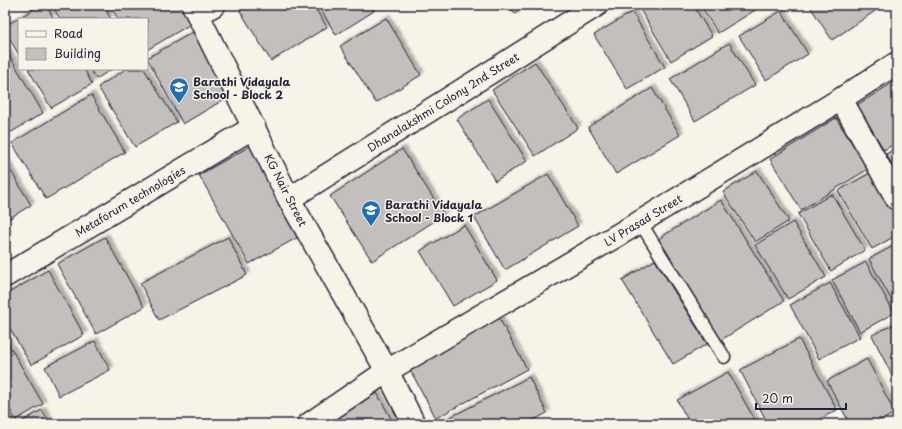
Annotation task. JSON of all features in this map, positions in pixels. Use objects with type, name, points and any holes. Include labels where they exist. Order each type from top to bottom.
[{"type":"street","name":"Dhanalakshmi Colony 2nd Street","points":[[289,199],[597,5]]},
{"type":"street","name":"KG Nair Street","points":[[202,8],[254,127],[289,199],[387,371],[414,424]]},
{"type":"street","name":"LV Prasad Street","points":[[309,424],[387,371],[640,222],[841,100],[897,63]]},
{"type":"street","points":[[841,100],[897,199]]},
{"type":"street","name":"Metaforum technologies","points":[[5,276],[254,127]]},
{"type":"lane","points":[[640,222],[724,357]]},
{"type":"building","points":[[41,5],[46,5],[53,18],[19,18]]},
{"type":"building","points":[[52,5],[103,5],[110,18],[59,18]]},
{"type":"building","points":[[110,5],[184,5],[194,22],[148,49],[148,18],[117,18]]},
{"type":"building","points":[[249,5],[313,5],[327,27],[271,61],[240,11]]},
{"type":"building","points":[[318,5],[370,5],[374,11],[336,35]]},
{"type":"building","points":[[509,5],[529,5],[515,14]]},
{"type":"building","points":[[693,5],[712,36],[671,61],[638,6]]},
{"type":"building","points":[[700,5],[754,5],[757,9],[718,33]]},
{"type":"building","points":[[809,5],[884,5],[832,40]]},
{"type":"building","points":[[781,11],[808,54],[766,80],[739,36]]},
{"type":"building","points":[[632,12],[665,67],[627,89],[594,35]]},
{"type":"building","points":[[18,18],[18,53],[5,31],[5,26]]},
{"type":"building","points":[[386,18],[421,75],[376,103],[340,46]]},
{"type":"building","points":[[197,30],[233,94],[183,124],[148,57]]},
{"type":"building","points":[[729,43],[755,85],[695,121],[670,79]]},
{"type":"building","points":[[5,48],[43,113],[5,136]]},
{"type":"building","points":[[535,62],[578,128],[535,156],[492,90]]},
{"type":"building","points":[[29,70],[85,70],[92,84],[51,108]]},
{"type":"building","points":[[91,70],[110,70],[96,79]]},
{"type":"building","points":[[124,70],[145,70],[177,122],[135,147],[98,87]]},
{"type":"building","points":[[897,80],[897,142],[884,150],[857,105]]},
{"type":"building","points":[[652,88],[680,135],[616,174],[588,127]]},
{"type":"building","points":[[91,95],[125,152],[46,199],[12,143]]},
{"type":"building","points":[[488,99],[527,161],[495,181],[457,119]]},
{"type":"building","points":[[836,118],[868,169],[801,210],[770,159]]},
{"type":"building","points":[[252,145],[302,235],[249,264],[199,175]]},
{"type":"building","points":[[897,148],[897,174],[886,154]]},
{"type":"building","points":[[402,149],[444,215],[372,261],[330,196]]},
{"type":"building","points":[[5,161],[31,205],[5,221]]},
{"type":"building","points":[[757,171],[789,221],[755,242],[723,192]]},
{"type":"building","points":[[872,172],[897,215],[897,235],[872,249],[838,191]]},
{"type":"building","points":[[548,174],[578,226],[505,270],[474,217]]},
{"type":"building","points":[[832,194],[865,250],[831,271],[798,214]]},
{"type":"building","points":[[721,200],[784,301],[721,340],[658,239]]},
{"type":"building","points":[[793,222],[826,277],[788,299],[755,245]]},
{"type":"building","points":[[464,225],[497,280],[453,306],[420,251]]},
{"type":"building","points":[[105,237],[144,307],[96,334],[57,264]]},
{"type":"building","points":[[228,237],[247,275],[159,320],[140,283]]},
{"type":"building","points":[[897,244],[897,310],[869,259]]},
{"type":"building","points":[[655,260],[707,344],[673,364],[622,280]]},
{"type":"building","points":[[866,262],[894,313],[860,332],[832,280]]},
{"type":"building","points":[[48,270],[84,335],[31,365],[5,320],[5,295]]},
{"type":"building","points":[[830,283],[860,337],[819,359],[790,305]]},
{"type":"building","points":[[498,316],[527,369],[436,418],[408,366]]},
{"type":"building","points":[[897,323],[897,386],[872,335]]},
{"type":"building","points":[[5,338],[43,404],[16,420],[5,401]]},
{"type":"building","points":[[799,339],[837,410],[811,424],[768,424],[740,370]]},
{"type":"building","points":[[95,341],[110,370],[59,396],[45,367]]},
{"type":"building","points":[[867,359],[895,413],[874,424],[850,424],[827,381]]},
{"type":"building","points":[[728,372],[757,424],[690,424],[677,400]]},
{"type":"building","points":[[529,377],[547,413],[526,424],[439,423]]},
{"type":"building","points":[[377,393],[394,424],[321,424]]},
{"type":"building","points":[[42,410],[51,424],[18,424]]},
{"type":"building","points":[[5,411],[12,424],[5,424]]},
{"type":"place","name":"Barathi Vidayala School - Block 2","points":[[179,104]]},
{"type":"place","name":"Barathi Vidayala School - Block 1","points":[[371,227]]}]
